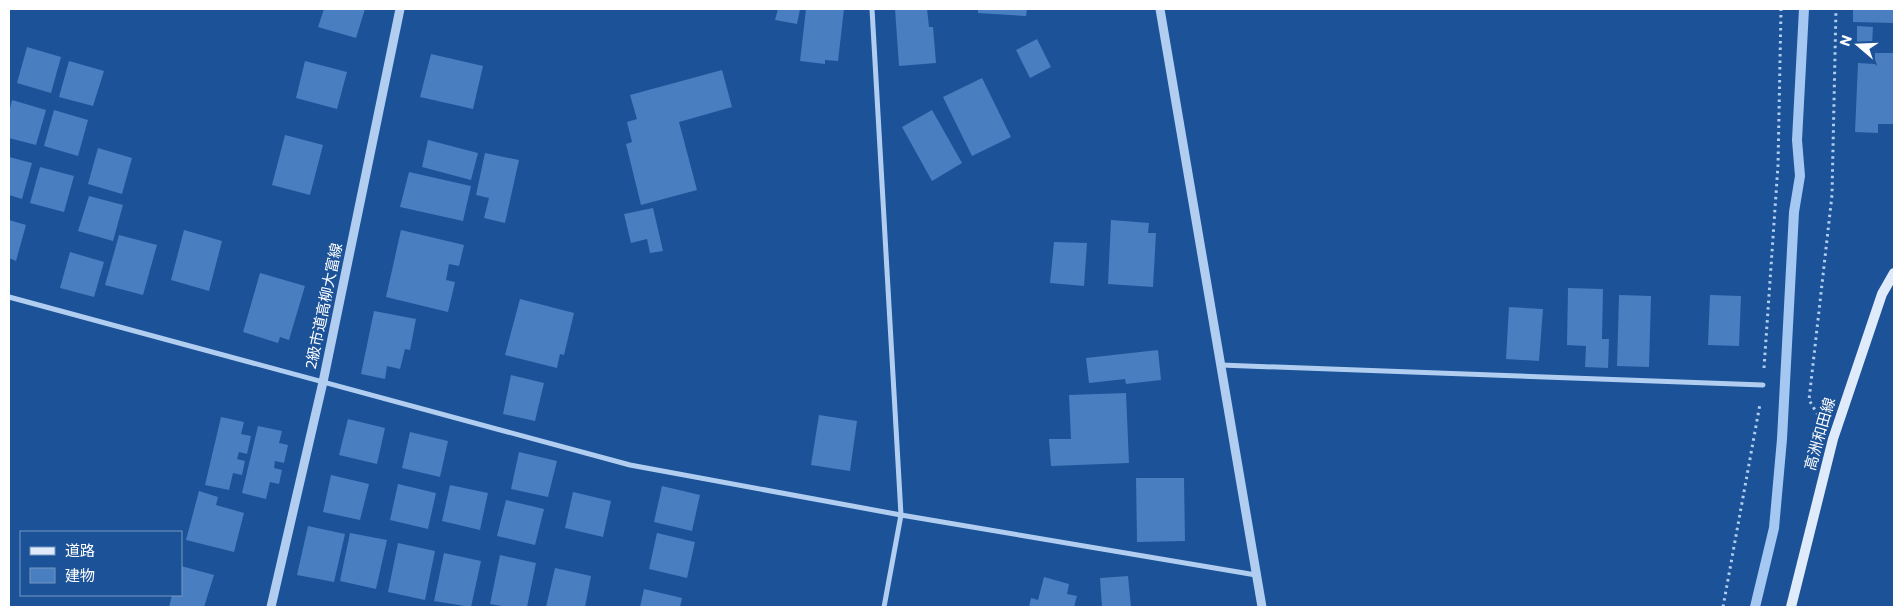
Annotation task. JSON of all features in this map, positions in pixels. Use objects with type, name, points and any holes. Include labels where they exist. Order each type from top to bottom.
[{"type":"main road","name":"高洲和田線","points":[[1791,607],[1833,438],[1882,294],[1894,273]]},
{"type":"street","name":"2級市道高柳大富線","points":[[271,607],[323,382],[400,9]]},
{"type":"street","points":[[872,9],[901,515],[884,607]]},
{"type":"street","points":[[1160,9],[1262,607]]},
{"type":"street","points":[[9,297],[630,465],[901,515],[1256,575]]},
{"type":"street","points":[[1221,366],[1763,385]]},
{"type":"path","points":[[1723,607],[1763,385],[1778,165],[1781,9]]},
{"type":"path","points":[[1833,438],[1809,400],[1832,195],[1836,9]]},
{"type":"building","points":[[324,9],[365,9],[356,38],[318,27]]},
{"type":"building","points":[[778,9],[800,9],[797,24],[775,20]]},
{"type":"building","points":[[806,9],[844,9],[838,61],[825,60],[825,64],[800,61]]},
{"type":"building","points":[[895,9],[927,9],[929,27],[933,27],[936,63],[899,66]]},
{"type":"building","points":[[978,9],[1027,9],[1026,16],[978,13]]},
{"type":"building","points":[[1853,9],[1894,9],[1894,23],[1853,22]]},
{"type":"building","points":[[1857,26],[1873,27],[1872,44],[1857,44]]},
{"type":"building","points":[[1037,39],[1051,67],[1030,78],[1016,50]]},
{"type":"building","points":[[27,47],[61,57],[51,93],[17,83]]},
{"type":"building","points":[[1875,53],[1894,53],[1894,124],[1878,124],[1878,133],[1855,132],[1858,63],[1875,64]]},
{"type":"building","points":[[431,54],[483,66],[473,109],[420,97]]},
{"type":"building","points":[[69,61],[104,71],[93,106],[59,97]]},
{"type":"building","points":[[305,61],[347,72],[337,109],[296,98]]},
{"type":"building","points":[[722,70],[732,107],[679,122],[697,190],[641,205],[626,144],[632,142],[627,122],[637,119],[630,95]]},
{"type":"building","points":[[982,78],[1011,137],[972,156],[943,97]]},
{"type":"building","points":[[12,100],[46,110],[36,145],[9,138],[9,113]]},
{"type":"building","points":[[54,110],[88,120],[78,156],[44,146]]},
{"type":"building","points":[[932,110],[962,163],[932,181],[902,127]]},
{"type":"building","points":[[285,135],[323,145],[310,195],[272,185]]},
{"type":"building","points":[[428,140],[478,153],[471,180],[422,167]]},
{"type":"building","points":[[98,148],[132,158],[122,194],[88,184]]},
{"type":"building","points":[[485,153],[519,160],[505,223],[484,218],[489,198],[476,195]]},
{"type":"building","points":[[9,157],[32,163],[22,199],[9,195]]},
{"type":"building","points":[[40,167],[74,176],[64,212],[30,203]]},
{"type":"building","points":[[409,172],[471,186],[463,221],[400,207]]},
{"type":"building","points":[[89,196],[123,205],[113,241],[78,231]]},
{"type":"building","points":[[653,208],[663,251],[650,253],[647,239],[631,243],[624,214]]},
{"type":"building","points":[[9,220],[26,225],[16,261],[9,258]]},
{"type":"building","points":[[1111,220],[1149,223],[1148,233],[1156,233],[1153,287],[1108,284]]},
{"type":"building","points":[[184,230],[222,241],[209,291],[171,280]]},
{"type":"building","points":[[401,230],[464,245],[459,266],[449,264],[446,280],[455,282],[448,312],[386,297]]},
{"type":"building","points":[[119,235],[157,245],[143,295],[105,285]]},
{"type":"building","points":[[1054,242],[1087,243],[1084,286],[1050,283]]},
{"type":"building","points":[[70,252],[104,262],[94,297],[60,288]]},
{"type":"building","points":[[260,273],[305,286],[289,340],[280,337],[278,343],[243,332]]},
{"type":"building","points":[[1568,288],[1603,289],[1602,339],[1609,339],[1608,368],[1585,367],[1586,346],[1567,345]]},
{"type":"building","points":[[1619,295],[1651,296],[1649,367],[1617,366]]},
{"type":"building","points":[[1710,295],[1741,296],[1739,346],[1708,345]]},
{"type":"building","points":[[520,299],[574,313],[564,355],[560,354],[557,368],[505,355]]},
{"type":"building","points":[[1509,307],[1543,309],[1539,361],[1506,359]]},
{"type":"building","points":[[374,311],[416,319],[410,350],[405,349],[400,369],[387,366],[385,379],[361,374]]},
{"type":"building","points":[[1158,350],[1161,380],[1126,384],[1125,379],[1089,383],[1086,358]]},
{"type":"building","points":[[511,375],[544,383],[535,421],[503,414]]},
{"type":"building","points":[[1126,393],[1129,463],[1051,466],[1049,439],[1071,439],[1069,395]]},
{"type":"building","points":[[819,415],[857,421],[850,471],[811,465]]},
{"type":"building","points":[[221,417],[244,422],[241,434],[251,436],[247,454],[239,452],[237,459],[245,461],[242,475],[233,473],[229,490],[205,485]]},
{"type":"building","points":[[348,419],[385,428],[377,464],[339,455]]},
{"type":"building","points":[[258,426],[282,431],[279,443],[288,445],[284,463],[275,461],[274,468],[282,470],[279,484],[270,482],[266,499],[242,493]]},
{"type":"building","points":[[410,432],[448,441],[440,477],[402,468]]},
{"type":"building","points":[[519,452],[557,461],[548,497],[511,489]]},
{"type":"building","points":[[331,475],[369,484],[360,520],[323,512]]},
{"type":"building","points":[[1136,478],[1184,478],[1185,541],[1137,542]]},
{"type":"building","points":[[398,484],[436,493],[428,529],[390,520]]},
{"type":"building","points":[[450,485],[488,493],[480,530],[442,521]]},
{"type":"building","points":[[662,486],[700,495],[692,531],[654,522]]},
{"type":"building","points":[[199,491],[218,497],[216,505],[244,513],[234,552],[186,540]]},
{"type":"building","points":[[573,492],[611,501],[603,537],[565,528]]},
{"type":"building","points":[[506,500],[544,509],[535,545],[497,536]]},
{"type":"building","points":[[308,526],[345,534],[334,582],[297,575]]},
{"type":"building","points":[[350,533],[387,540],[376,589],[340,581]]},
{"type":"building","points":[[657,533],[695,542],[687,578],[649,569]]},
{"type":"building","points":[[398,543],[435,551],[425,600],[388,592]]},
{"type":"building","points":[[444,553],[481,561],[471,607],[434,601]]},
{"type":"building","points":[[500,555],[536,563],[527,607],[507,607],[490,604]]},
{"type":"building","points":[[182,566],[214,575],[204,607],[169,607],[172,596],[182,596]]},
{"type":"building","points":[[555,568],[591,576],[585,607],[546,607]]},
{"type":"building","points":[[1128,576],[1131,607],[1102,607],[1100,578]]},
{"type":"building","points":[[1044,577],[1069,584],[1067,594],[1077,596],[1074,607],[1029,607],[1031,598],[1038,600]]},
{"type":"building","points":[[644,589],[682,598],[680,607],[640,607]]},
{"type":"waterway","points":[[1755,607],[1774,528],[1782,439],[1794,212],[1800,176],[1797,140],[1804,9]]}]
